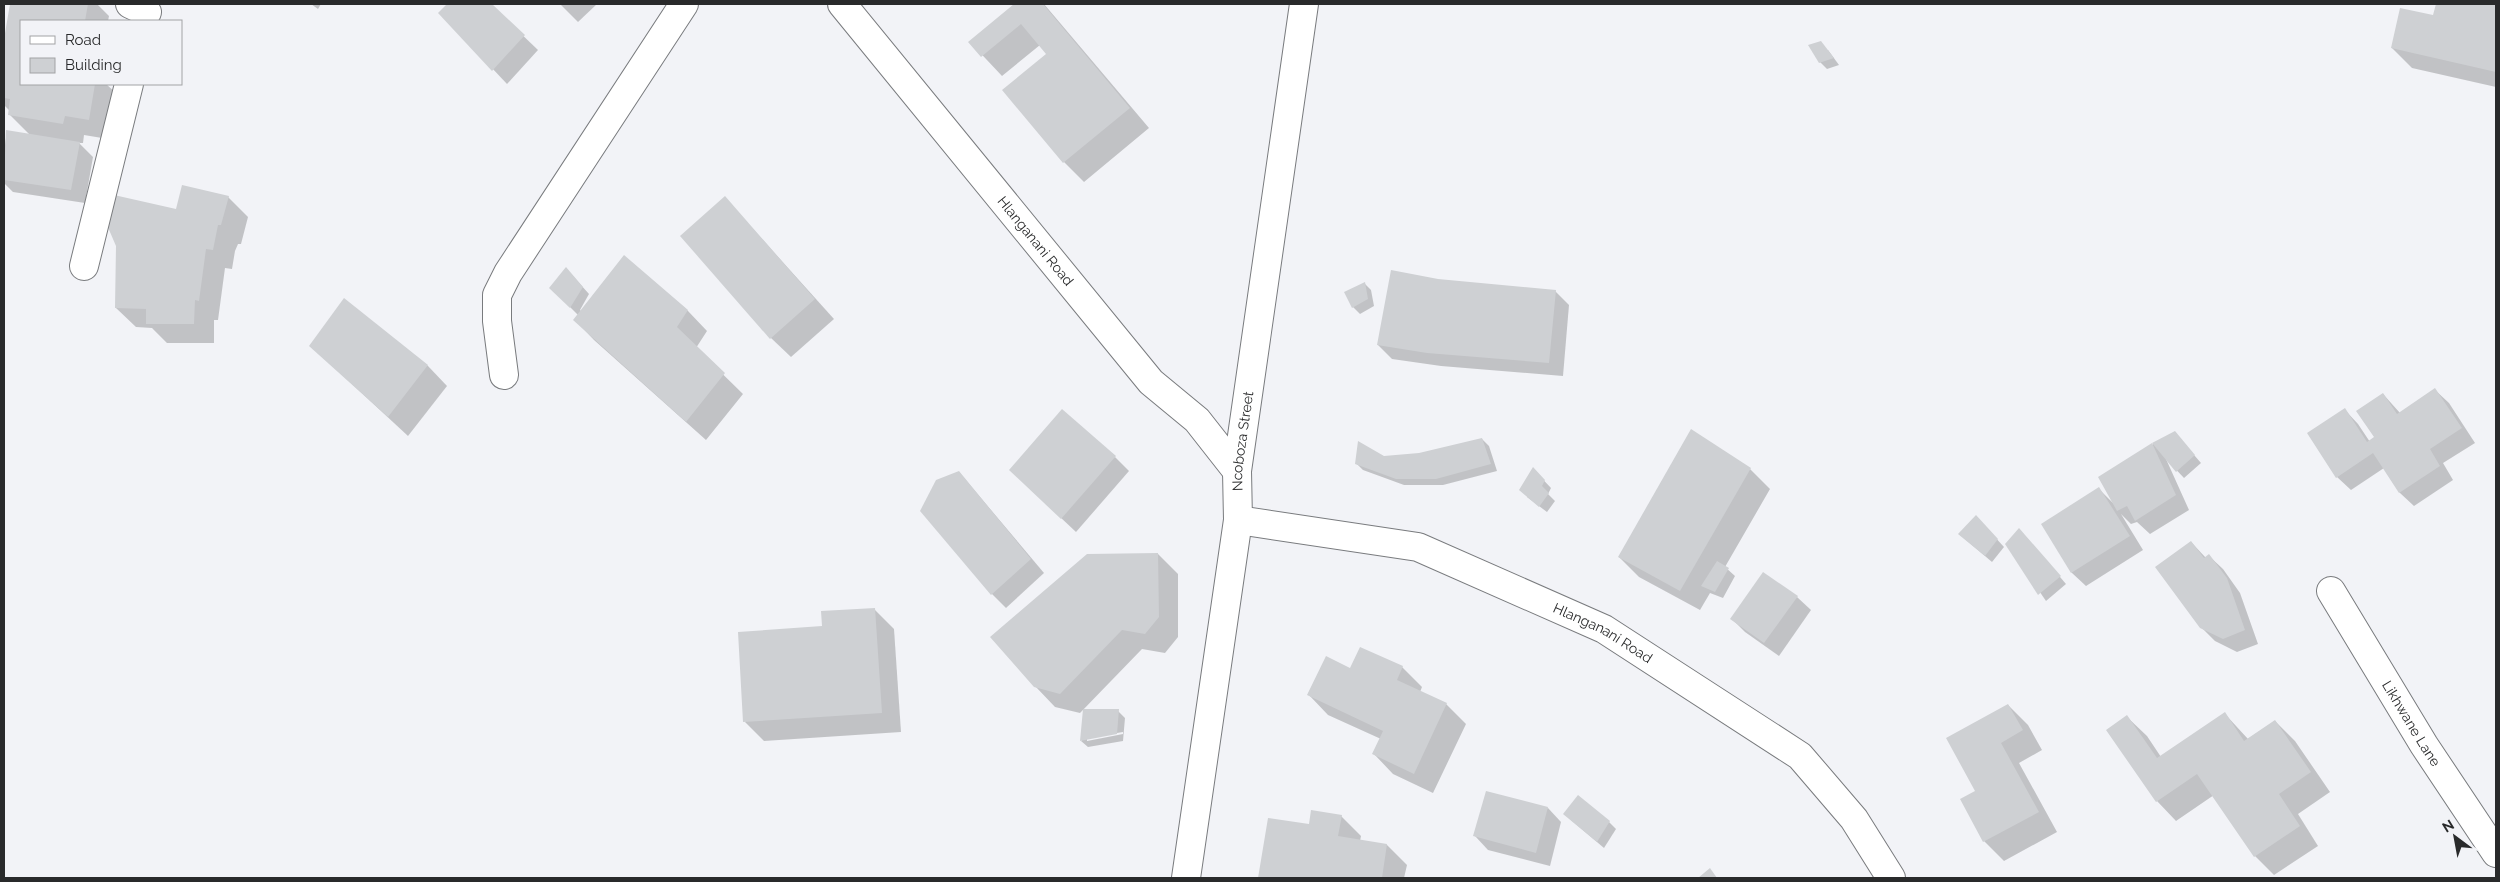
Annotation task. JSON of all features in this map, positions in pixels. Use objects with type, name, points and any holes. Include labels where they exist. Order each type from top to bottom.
[{"type":"street","points":[[504,375],[497,322],[497,295],[508,273],[684,4]]},
{"type":"street","name":"Hlanganani Road","points":[[842,4],[1151,382],[1197,420],[1237,471]]},
{"type":"street","name":"Ncoboza Street","points":[[1186,878],[1238,520],[1237,471],[1304,4]]},
{"type":"street","points":[[84,266],[129,85]]},
{"type":"street","name":"Hlanganani Road","points":[[1238,520],[1418,547],[1604,629],[1800,756],[1854,819],[1891,878]]},
{"type":"street","name":"Likhwane Lane","points":[[2332,591],[2424,745],[2496,853]]},
{"type":"building","points":[[10,4],[88,4],[85,20],[20,20],[20,85],[95,85],[89,120],[65,116],[63,124],[8,115],[10,99],[4,98],[4,39]]},
{"type":"building","points":[[447,4],[492,4],[525,35],[492,71],[438,13]]},
{"type":"building","points":[[1014,4],[1043,4],[1130,108],[1063,163],[1002,90],[1046,54],[1021,24],[981,57],[968,42]]},
{"type":"building","points":[[2436,4],[2496,4],[2496,72],[2391,48],[2400,8],[2433,15]]},
{"type":"building","points":[[1821,41],[1834,58],[1819,63],[1808,45]]},
{"type":"building","points":[[6,130],[80,142],[71,190],[4,180]]},
{"type":"building","points":[[182,185],[229,196],[221,225],[218,225],[213,250],[206,249],[199,301],[195,300],[194,324],[146,324],[146,309],[115,308],[116,246],[107,225],[114,195],[176,209]]},
{"type":"building","points":[[725,196],[815,299],[770,339],[680,236]]},
{"type":"building","points":[[624,255],[688,310],[677,327],[725,373],[686,422],[573,320]]},
{"type":"building","points":[[566,267],[583,287],[570,308],[549,288]]},
{"type":"building","points":[[1391,270],[1438,279],[1556,290],[1549,363],[1427,353],[1377,345]]},
{"type":"building","points":[[1365,282],[1368,299],[1352,308],[1344,292]]},
{"type":"building","points":[[344,298],[428,365],[388,417],[309,346]]},
{"type":"building","points":[[2435,388],[2462,428],[2430,449],[2440,466],[2399,493],[2373,453],[2336,478],[2307,433],[2345,408],[2367,442],[2374,437],[2356,411],[2383,393],[2397,414]]},
{"type":"building","points":[[1062,409],[1116,456],[1061,519],[1009,470]]},
{"type":"building","points":[[1691,429],[1751,468],[1680,591],[1618,557]]},
{"type":"building","points":[[2175,431],[2195,455],[2176,472],[2152,443]]},
{"type":"building","points":[[1482,438],[1491,464],[1436,479],[1396,479],[1355,464],[1358,441],[1384,456],[1419,453]]},
{"type":"building","points":[[2152,443],[2176,495],[2135,521],[2127,506],[2117,511],[2098,477]]},
{"type":"building","points":[[1533,467],[1545,480],[1542,486],[1549,493],[1539,507],[1519,490]]},
{"type":"building","points":[[959,471],[1031,559],[991,595],[920,511],[936,480]]},
{"type":"building","points":[[2099,487],[2130,536],[2071,573],[2041,524]]},
{"type":"building","points":[[1976,515],[1998,539],[1985,556],[1958,534]]},
{"type":"building","points":[[2019,528],[2061,576],[2038,595],[2005,544]]},
{"type":"building","points":[[2191,541],[2204,558],[2209,554],[2227,578],[2245,630],[2223,639],[2200,628],[2155,567]]},
{"type":"building","points":[[1158,553],[1159,617],[1145,634],[1122,630],[1060,694],[1034,687],[990,637],[1087,554]]},
{"type":"building","points":[[1717,561],[1729,568],[1715,592],[1701,586]]},
{"type":"building","points":[[1763,572],[1798,596],[1764,643],[1730,619]]},
{"type":"building","points":[[875,608],[882,713],[743,722],[738,632],[822,626],[821,611]]},
{"type":"building","points":[[1360,647],[1403,666],[1397,680],[1447,703],[1414,774],[1372,754],[1383,731],[1307,695],[1326,656],[1350,668]]},
{"type":"building","points":[[2008,704],[2023,730],[2001,743],[2039,812],[1983,842],[1960,799],[1975,791],[1946,738]]},
{"type":"building","points":[[1083,709],[1119,709],[1117,734],[1080,741]]},
{"type":"building","points":[[2225,712],[2244,741],[2275,720],[2311,772],[2279,794],[2300,826],[2254,857],[2197,774],[2156,802],[2106,730],[2127,715],[2157,758]]},
{"type":"building","points":[[1486,791],[1548,807],[1536,853],[1473,836]]},
{"type":"building","points":[[1578,795],[1610,821],[1597,842],[1563,814]]},
{"type":"building","points":[[1311,810],[1342,815],[1338,836],[1387,844],[1382,878],[1258,878],[1268,818],[1309,824]]},
{"type":"building","points":[[1710,868],[1717,878],[1698,878]]}]
